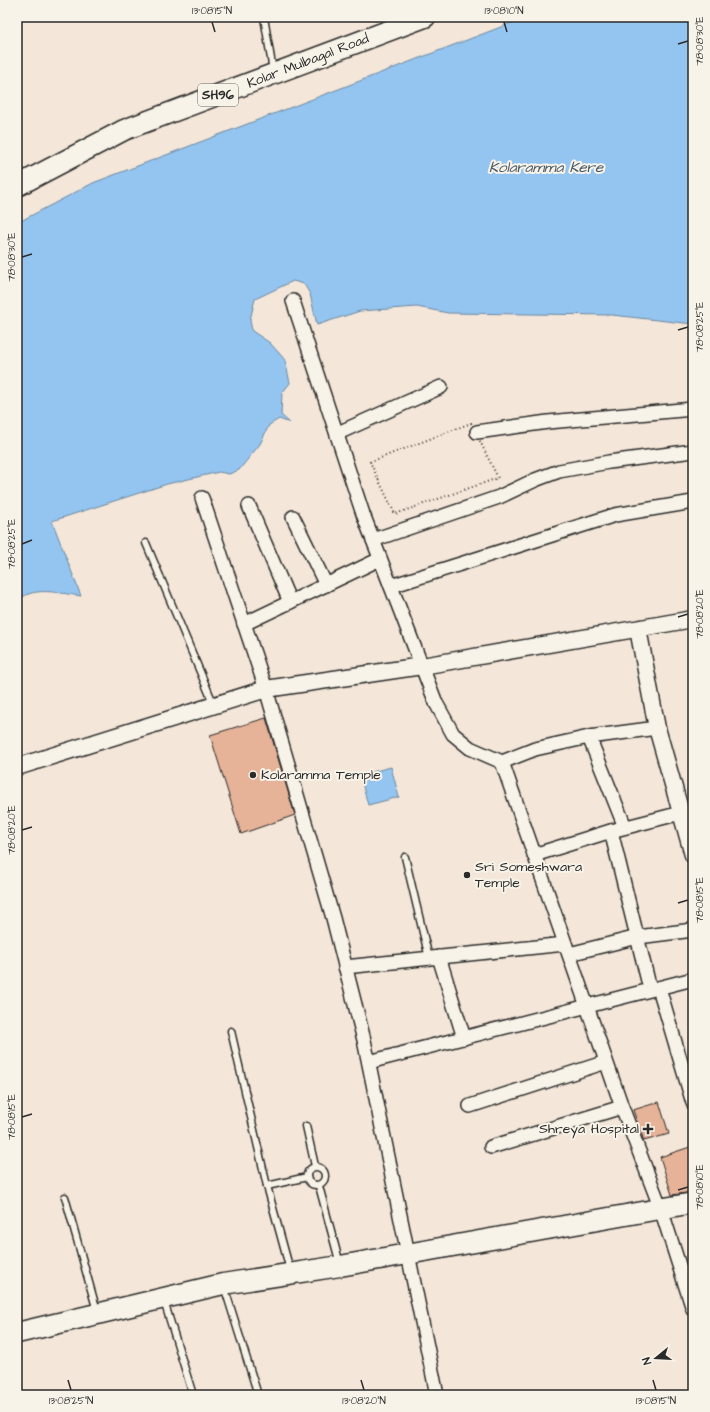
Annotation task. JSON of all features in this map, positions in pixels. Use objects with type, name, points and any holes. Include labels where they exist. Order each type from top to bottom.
[{"type":"main road","name":"Kolar Mulbagal Road","points":[[17,186],[124,130],[425,17]]},
{"type":"main road","points":[[17,1333],[41,1326],[223,1284],[340,1266],[693,1203]]},
{"type":"main road","points":[[17,1342],[41,1326]]},
{"type":"street","points":[[293,301],[380,559],[436,703],[453,734],[470,748],[502,762],[535,749],[589,737],[657,728]]},
{"type":"street","points":[[338,433],[441,387]]},
{"type":"street","points":[[477,432],[548,422],[693,408]]},
{"type":"street","points":[[373,540],[499,497],[535,480],[559,471],[609,462],[693,451]]},
{"type":"street","points":[[202,498],[266,689],[329,903],[369,1062],[437,1395]]},
{"type":"street","points":[[391,586],[614,515],[693,502]]},
{"type":"street","points":[[249,506],[290,602]]},
{"type":"street","points":[[293,517],[326,585]]},
{"type":"street","points":[[244,624],[380,559]]},
{"type":"street","points":[[17,767],[214,704],[266,689],[422,666],[693,619]]},
{"type":"street","points":[[638,629],[657,728],[693,855]]},
{"type":"street","points":[[589,737],[625,827]]},
{"type":"street","points":[[502,762],[622,1108],[661,1208],[693,1309]]},
{"type":"street","points":[[534,855],[625,827],[681,813]]},
{"type":"street","points":[[611,831],[638,937],[693,1103]]},
{"type":"street","points":[[345,967],[434,958],[567,949],[638,937],[693,930]]},
{"type":"street","points":[[434,958],[464,1038]]},
{"type":"street","points":[[369,1062],[588,1008],[693,979]]},
{"type":"street","points":[[470,1106],[606,1062]]},
{"type":"street","points":[[491,1147],[622,1108]]},
{"type":"lane","points":[[264,17],[273,74]]},
{"type":"lane","points":[[146,543],[214,704]]},
{"type":"lane","points":[[406,857],[434,958]]},
{"type":"lane","points":[[231,1031],[267,1186],[291,1274]]},
{"type":"lane","points":[[306,1126],[315,1166]]},
{"type":"lane","points":[[315,1166],[310,1169],[307,1177],[310,1183],[319,1186]]},
{"type":"lane","points":[[315,1166],[321,1169],[325,1175],[324,1182],[319,1186]]},
{"type":"lane","points":[[267,1186],[307,1177]]},
{"type":"lane","points":[[319,1186],[340,1266]]},
{"type":"lane","points":[[66,1197],[98,1313]]},
{"type":"lane","points":[[223,1284],[258,1395]]},
{"type":"lane","points":[[163,1298],[193,1395]]},
{"type":"path","points":[[471,424],[477,432],[498,478],[395,514],[370,462],[471,424]]},
{"type":"water","name":"Kolaramma Kere","points":[[527,17],[693,17],[693,324],[612,315],[448,313],[417,307],[360,311],[317,325],[310,294],[304,284],[293,281],[255,299],[250,320],[252,331],[270,343],[285,360],[290,383],[282,393],[281,415],[290,423],[279,419],[269,425],[260,444],[239,470],[229,474],[219,472],[167,484],[52,521],[81,596],[56,592],[38,592],[22,597],[17,603],[17,223],[93,183]]},
{"type":"water","points":[[391,767],[399,797],[368,805],[360,775]]},
{"type":"building","name":"Kolaramma Temple","points":[[266,718],[295,815],[241,834],[210,735]]},
{"type":"building","points":[[659,1102],[669,1134],[644,1141],[633,1110]]},
{"type":"building","points":[[693,1146],[693,1192],[672,1195],[660,1157]]},
{"type":"place","name":"Kolaramma Temple","points":[[253,775]]},
{"type":"place","name":"Sri Someshwara Temple","points":[[467,875]]},
{"type":"place","name":"Shreya Hospital","points":[[648,1129]]}]
